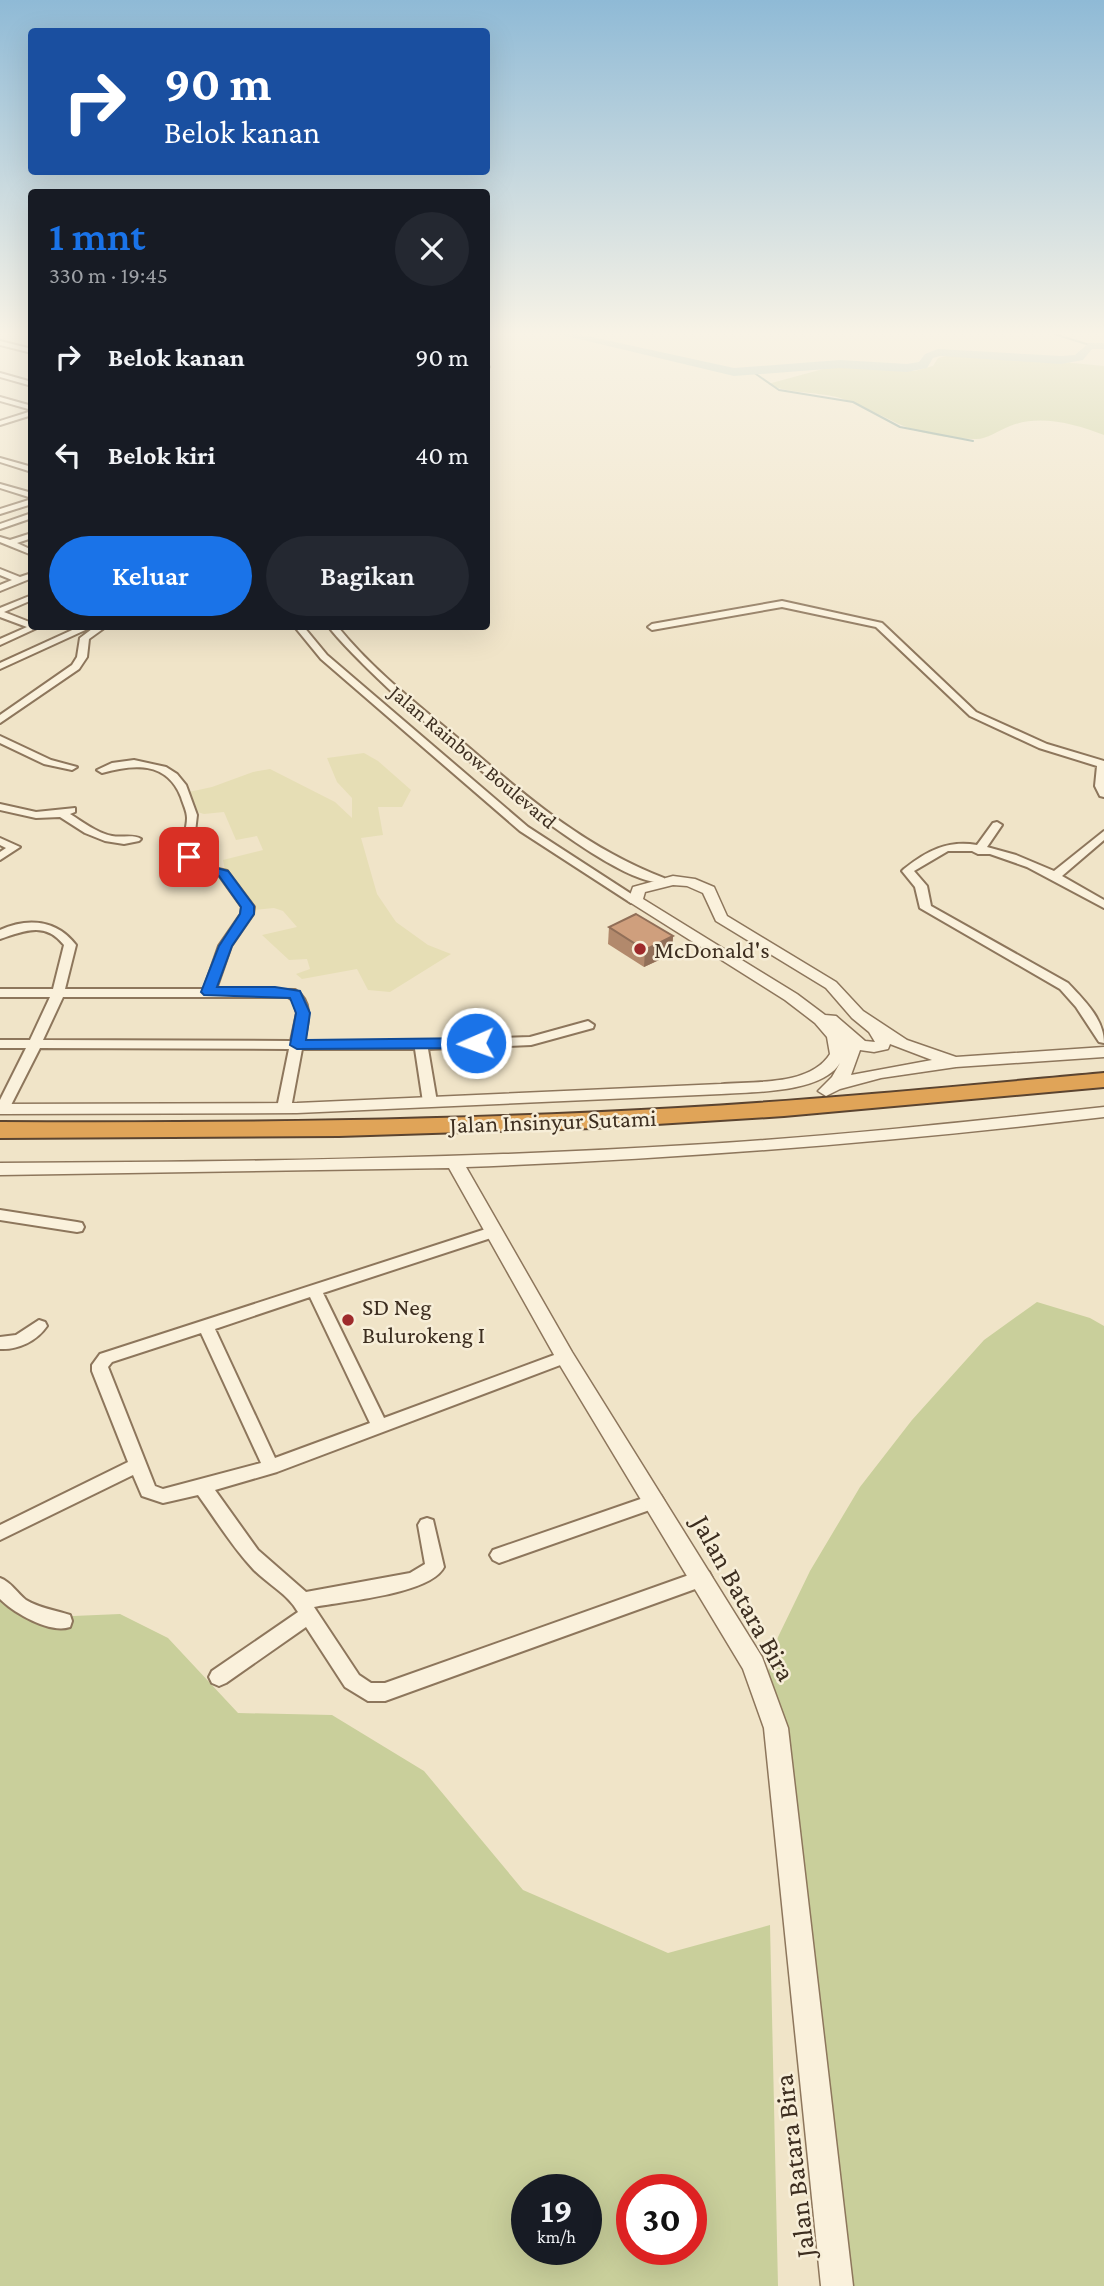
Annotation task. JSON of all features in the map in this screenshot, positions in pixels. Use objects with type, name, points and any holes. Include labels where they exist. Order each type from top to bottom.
[{"type":"highway","name":"Jalan Insinyur Sutami","points":[[1,1116],[279,1119],[674,1116],[797,1108],[1104,1080]]},
{"type":"highway","points":[[279,1119],[299,1123],[615,1108],[794,1096],[832,1087]]},
{"type":"highway","name":"Jalan Insinyur Sutami","points":[[0,1143],[253,1144],[665,1131],[1104,1095]]},
{"type":"street","points":[[0,460],[28,469]]},
{"type":"street","points":[[0,486],[28,497]]},
{"type":"street","points":[[0,512],[28,501]]},
{"type":"street","points":[[0,503],[13,508]]},
{"type":"street","points":[[2,528],[28,516]]},
{"type":"street","points":[[2,528],[28,521]]},
{"type":"street","points":[[0,547],[28,537]]},
{"type":"street","points":[[0,539],[28,551]]},
{"type":"street","points":[[0,572],[20,580]]},
{"type":"street","points":[[0,588],[28,577]]},
{"type":"street","points":[[0,612],[28,599]]},
{"type":"street","points":[[652,627],[782,604],[879,625],[973,714],[1033,742],[1102,764],[1104,768],[1100,785],[1104,794]]},
{"type":"street","points":[[0,612],[28,625]]},
{"type":"street","points":[[0,642],[28,629]]},
{"type":"street","points":[[39,630],[59,640]]},
{"type":"street","points":[[0,666],[81,630]]},
{"type":"street","points":[[0,720],[76,667],[82,657],[85,638],[97,630]]},
{"type":"street","name":"Jalan Rainbow Boulevard","points":[[301,630],[324,657],[524,829],[635,901]]},
{"type":"street","name":"Jalan Rainbow Boulevard","points":[[335,630],[356,656],[519,795],[591,849],[660,880]]},
{"type":"street","points":[[46,635],[59,640]]},
{"type":"street","points":[[0,739],[47,762],[72,767]]},
{"type":"street","points":[[102,770],[131,762],[164,770],[177,778],[183,784],[192,814],[188,851],[192,863],[223,873],[248,906],[247,914],[225,946],[209,992]]},
{"type":"street","points":[[0,807],[38,817],[67,811],[105,840],[135,839]]},
{"type":"street","points":[[978,851],[997,825]]},
{"type":"street","points":[[1055,876],[1104,834]]},
{"type":"street","points":[[0,841],[15,847],[0,857]]},
{"type":"street","points":[[1104,905],[1055,876],[1012,858],[978,851],[947,848],[909,869],[909,874],[922,888],[924,905],[1064,986],[1081,1005],[1104,1039]]},
{"type":"street","points":[[0,993],[275,991],[295,995],[303,1013],[279,1119],[430,1102],[782,1084],[816,1076],[830,1067],[838,1054],[835,1036],[821,1020],[791,997],[635,901],[638,890],[660,880],[698,884],[709,890],[721,918],[831,985],[884,1040],[882,1045],[874,1048],[859,1045],[812,1006],[791,997]]},
{"type":"street","points":[[0,935],[26,924],[49,930],[68,941],[69,953],[58,993],[1,1116]]},
{"type":"street","points":[[0,1044],[421,1045],[531,1041],[588,1025]]},
{"type":"street","points":[[877,1032],[899,1044],[956,1062]]},
{"type":"street","points":[[832,1087],[850,1064],[853,1053],[851,1039]]},
{"type":"street","points":[[421,1045],[430,1102]]},
{"type":"street","points":[[832,1087],[881,1073],[956,1062],[1104,1052]]},
{"type":"street","points":[[0,1169],[241,1168],[666,1151],[891,1136],[1104,1112]]},
{"type":"street","name":"Jalan Batara Bira","points":[[454,1161],[565,1356],[754,1665],[776,1728],[837,2286]]},
{"type":"street","points":[[0,1215],[77,1227]]},
{"type":"street","points":[[492,1232],[111,1354],[100,1365],[136,1466],[148,1491],[156,1495],[172,1495],[271,1467],[565,1356]]},
{"type":"street","points":[[314,1290],[380,1427]]},
{"type":"street","points":[[205,1325],[271,1467]]},
{"type":"street","points":[[0,1343],[19,1340],[39,1326]]},
{"type":"street","points":[[0,1533],[136,1466]]},
{"type":"street","points":[[202,1486],[250,1554],[272,1576],[295,1591],[352,1681],[368,1692],[385,1692],[703,1578]]},
{"type":"street","points":[[499,1555],[655,1501]]},
{"type":"street","points":[[219,1677],[306,1608],[426,1576],[435,1567],[427,1525]]},
{"type":"street","points":[[0,1586],[13,1603],[21,1608],[63,1621]]},
{"type":"shaded area","points":[[364,753],[378,761],[411,790],[402,807],[378,807],[383,835],[361,838],[377,894],[396,922],[428,945],[451,954],[390,992],[368,990],[357,969],[302,979],[296,974],[310,969],[307,959],[289,960],[262,935],[297,927],[283,911],[274,908],[253,910],[244,892],[225,870],[223,860],[263,850],[257,836],[236,840],[224,812],[204,814],[191,810],[189,792],[270,769],[335,802],[352,818],[352,798],[337,782],[327,758]]},
{"type":"green space","points":[[1037,1302],[1090,1318],[1104,1326],[1104,2286],[835,2286],[760,1699],[778,1637],[810,1571],[860,1487],[912,1420],[984,1340]]},
{"type":"green space","points":[[0,1584],[27,1618],[120,1614],[168,1638],[238,1713],[332,1715],[424,1771],[523,1890],[668,1953],[770,1925],[778,2286],[0,2286]]},
{"type":"building","points":[[636,914],[673,936],[645,950],[609,927]]},
{"type":"place","name":"McDonald's","points":[[640,949]]},
{"type":"place","name":"SD Neg Bulurokeng I","points":[[348,1320]]},
{"type":"route","points":[[189,857],[196,867],[223,873],[248,906],[247,914],[225,946],[209,992],[284,991],[295,995],[299,998],[303,1013],[297,1045],[476,1043]]}]
